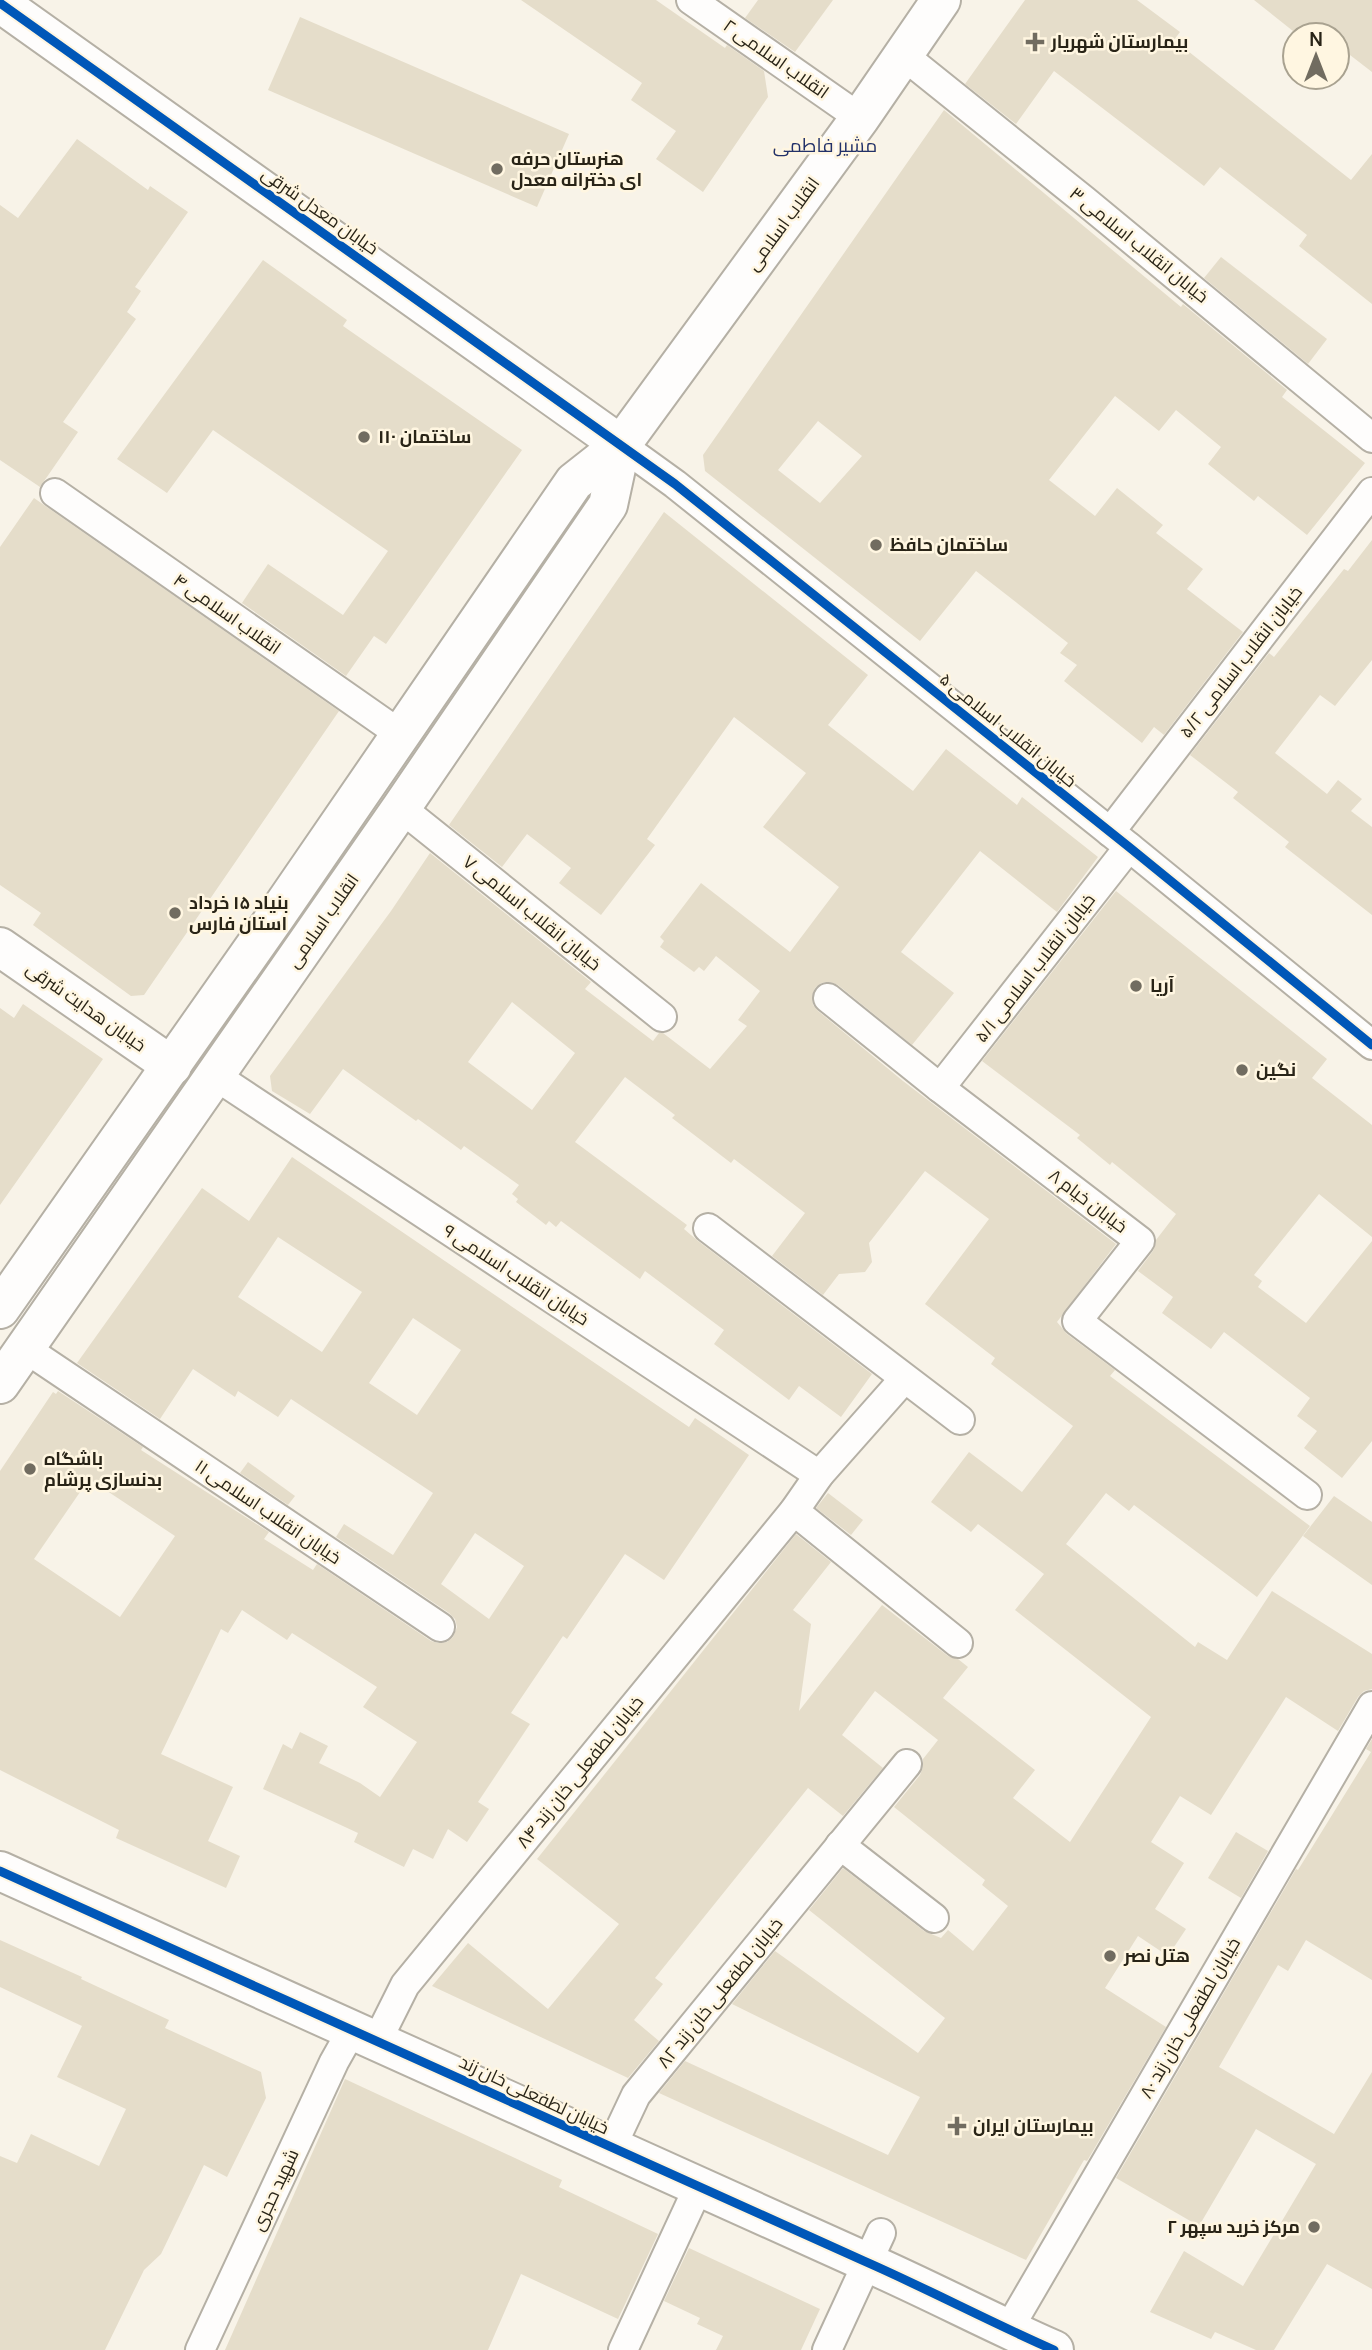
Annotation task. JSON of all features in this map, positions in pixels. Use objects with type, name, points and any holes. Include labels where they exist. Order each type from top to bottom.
[{"type":"main road","name":"انقلاب اسلامی","points":[[0,1309],[172,1066],[574,482],[621,445],[860,118],[941,0]]},
{"type":"main road","name":"خیابان معدل شرقی","points":[[0,3],[621,445]]},
{"type":"main road","name":"انقلاب اسلامی","points":[[0,1384],[401,808],[608,505],[621,445]]},
{"type":"main road","name":"خیابان هدایت شرقی","points":[[0,947],[172,1066]]},
{"type":"main road","name":"خیابان لطفعلی خان زند","points":[[0,1871],[698,2188],[874,2248],[1008,2330],[1054,2350]]},
{"type":"street","name":"۲ انقلاب اسلامی","points":[[691,0],[860,118]]},
{"type":"street","name":"خیابان انقلاب اسلامی ۳","points":[[903,55],[1086,201],[1372,438]]},
{"type":"street","name":"خیابان انقلاب اسلامی ۵","points":[[621,445],[675,484],[1369,1038]]},
{"type":"street","name":"خیابان انقلاب اسلامی ۵/۲","points":[[1120,840],[1372,492]]},
{"type":"street","name":"۴ انقلاب اسلامی","points":[[55,493],[400,734]]},
{"type":"street","name":"خیابان انقلاب اسلامی ۷","points":[[401,808],[662,1017]]},
{"type":"street","name":"خیابان انقلاب اسلامی ۵/۱","points":[[940,1088],[1120,840]]},
{"type":"street","name":"خیابان خیام ۸","points":[[828,998],[940,1088],[1140,1241],[1077,1321],[1307,1495]]},
{"type":"street","name":"خیابان انقلاب اسلامی ۹","points":[[214,1075],[819,1475]]},
{"type":"street","points":[[708,1228],[960,1420]]},
{"type":"street","name":"خیابان انقلاب اسلامی ۱۱","points":[[26,1349],[440,1627]]},
{"type":"street","name":"خیابان لطفعلی خان زند ۸۴","points":[[365,2036],[794,1511],[819,1475],[904,1379]]},
{"type":"street","points":[[794,1511],[958,1643]]},
{"type":"street","name":"خیابان لطفعلی خان زند ۸۰","points":[[1008,2330],[1372,1706]]},
{"type":"street","name":"خیابان لطفعلی خان زند ۸۲","points":[[611,2148],[636,2095],[907,1764]]},
{"type":"street","points":[[840,1845],[934,1918]]},
{"type":"street","name":"شهید حجری","points":[[200,2350],[334,2062],[365,2036]]},
{"type":"street","points":[[623,2350],[698,2188]]},
{"type":"street","points":[[827,2350],[874,2248]]},
{"type":"building","points":[[521,0],[656,0],[725,48],[727,45],[764,71],[768,97],[703,192],[656,159],[676,131],[631,100],[642,83]]},
{"type":"building","points":[[758,0],[833,0],[795,52],[745,18]]},
{"type":"building","points":[[1025,0],[1137,0],[1180,32],[1174,40],[1351,180],[1372,154],[1372,304],[1299,246],[1307,235],[1220,167],[1204,186],[1054,71],[1016,124],[965,84]]},
{"type":"building","points":[[1254,0],[1372,0],[1372,72],[1351,56],[1351,21],[1281,21]]},
{"type":"building","points":[[300,17],[569,134],[537,207],[268,90]]},
{"type":"building","points":[[944,110],[1181,307],[1183,304],[1287,390],[1282,397],[1365,463],[1307,535],[1258,496],[1254,501],[1208,464],[1221,447],[1176,410],[1159,431],[1115,396],[1049,480],[1095,516],[1117,488],[1163,525],[1156,533],[1203,569],[1187,589],[1243,632],[1164,735],[1154,727],[1142,743],[1064,681],[1077,665],[1060,653],[1068,643],[976,571],[920,641],[705,471],[703,455]],"holes":[[[818,421],[862,456],[820,503],[778,470]]]},
{"type":"building","points":[[77,139],[148,190],[150,186],[188,212],[135,287],[141,291],[127,312],[136,319],[63,422],[78,432],[40,487],[0,460],[0,205],[18,218]]},
{"type":"building","points":[[1221,257],[1327,339],[1308,364],[1204,278]]},
{"type":"building","points":[[263,260],[347,320],[343,326],[522,450],[386,644],[374,636],[346,676],[242,603],[268,564],[343,615],[388,551],[213,430],[167,493],[117,459]]},
{"type":"building","points":[[34,498],[339,711],[144,995],[131,996],[33,925],[41,913],[0,885],[0,547]]},
{"type":"building","points":[[664,512],[868,675],[828,725],[913,791],[946,749],[1017,805],[1022,797],[1098,857],[1057,912],[980,851],[901,952],[954,993],[912,1045],[838,985],[821,983],[812,996],[813,1005],[903,1081],[1116,1244],[1057,1322],[1067,1334],[1115,1370],[1110,1376],[1310,1526],[1257,1597],[1134,1505],[1129,1511],[1106,1493],[1066,1544],[1195,1647],[1198,1642],[1227,1660],[1272,1591],[1372,1654],[1372,1689],[1364,1691],[1358,1697],[1338,1731],[1286,1697],[1211,1815],[1180,1796],[1151,1842],[1184,1863],[1155,1909],[1186,1929],[1168,1956],[1138,1936],[1105,1988],[1166,2027],[1026,2260],[659,2093],[685,2061],[888,2155],[920,2097],[732,2004],[775,1951],[918,2053],[945,2018],[809,1910],[843,1868],[924,1931],[941,1938],[948,1930],[973,1951],[1008,1906],[982,1885],[985,1880],[894,1807],[920,1775],[923,1759],[938,1740],[875,1691],[842,1735],[883,1768],[843,1816],[808,1788],[655,1978],[663,1984],[634,2020],[659,2041],[628,2078],[432,1986],[468,1943],[548,2009],[619,1924],[537,1859],[796,1534],[831,1562],[793,1610],[811,1624],[799,1711],[882,1605],[948,1656],[958,1659],[968,1667],[943,1698],[1035,1770],[1013,1798],[1070,1842],[1151,1717],[1015,1610],[1044,1574],[978,1524],[971,1532],[931,1502],[969,1452],[1022,1492],[1073,1426],[991,1364],[995,1358],[925,1304],[989,1219],[925,1171],[869,1243],[872,1262],[865,1272],[839,1274],[823,1295],[772,1256],[805,1213],[734,1159],[731,1163],[672,1118],[675,1115],[625,1077],[575,1142],[687,1225],[684,1229],[698,1241],[872,1374],[841,1417],[799,1386],[789,1400],[714,1344],[724,1330],[645,1271],[640,1279],[561,1221],[556,1227],[549,1221],[546,1225],[516,1202],[518,1199],[512,1194],[519,1185],[464,1146],[461,1150],[418,1119],[416,1121],[343,1069],[310,1114],[272,1091],[270,1076],[391,911],[430,853],[591,982],[585,989],[653,1041],[659,1033],[663,1033],[710,1069],[747,1026],[738,1020],[760,991],[716,956],[704,971],[699,967],[694,972],[660,947],[664,941],[660,937],[701,883],[790,952],[839,887],[763,827],[806,773],[734,717],[647,839],[655,845],[601,915],[559,883],[571,868],[527,834],[502,867],[449,825]],"holes":[[[512,1002],[575,1053],[532,1110],[468,1062]]]},
{"type":"building","points":[[1372,540],[1372,660],[1335,706],[1320,695],[1275,753],[1327,794],[1338,780],[1362,799],[1351,811],[1372,827],[1372,915],[1285,847],[1289,842],[1233,798],[1238,792],[1190,755],[1269,653],[1274,657],[1344,569],[1348,571]]},
{"type":"building","points":[[1116,891],[1327,1059],[1312,1078],[1372,1125],[1372,1237],[1319,1194],[1254,1275],[1262,1281],[1258,1287],[1306,1323],[1372,1241],[1372,1441],[1342,1478],[1304,1448],[1317,1431],[1297,1416],[1310,1398],[1224,1332],[1211,1349],[1162,1313],[1173,1297],[1138,1271],[1153,1251],[1156,1240],[1176,1214],[1112,1162],[1110,1165],[1077,1138],[1080,1135],[982,1061]]},
{"type":"building","points":[[23,1004],[103,1059],[0,1205],[0,1008],[14,1018]]},
{"type":"building","points":[[292,1157],[689,1427],[695,1418],[749,1455],[664,1580],[625,1554],[567,1639],[563,1636],[511,1713],[530,1724],[478,1802],[489,1809],[467,1842],[448,1829],[433,1859],[413,1849],[404,1867],[354,1842],[358,1833],[263,1789],[283,1744],[292,1749],[300,1732],[328,1746],[319,1763],[360,1783],[380,1797],[417,1742],[363,1707],[377,1687],[292,1633],[287,1640],[242,1610],[228,1633],[221,1629],[161,1754],[233,1787],[208,1841],[240,1856],[226,1888],[116,1838],[119,1830],[0,1770],[0,1471],[53,1392],[56,1394],[58,1391],[143,1447],[141,1450],[269,1532],[264,1539],[313,1570],[317,1564],[431,1641],[447,1642],[453,1637],[457,1627],[455,1619],[449,1613],[336,1537],[344,1524],[393,1555],[433,1493],[291,1399],[278,1417],[238,1391],[235,1397],[193,1369],[160,1419],[77,1363],[202,1188],[249,1221]],"holes":[[[278,1237],[362,1292],[322,1352],[238,1297]],[[413,1318],[461,1350],[417,1415],[369,1383]],[[89,1479],[175,1536],[120,1617],[34,1559]],[[475,1533],[524,1566],[489,1619],[441,1584]]]},
{"type":"building","points":[[248,1462],[295,1496],[288,1505],[240,1473]]},
{"type":"building","points":[[828,1493],[863,1520],[851,1535],[816,1508]]},
{"type":"building","points":[[1334,1496],[1372,1522],[1372,1585],[1303,1536]]},
{"type":"building","points":[[1372,1739],[1372,1980],[1306,1940],[1288,1971],[1278,1965],[1219,2067],[1334,2134],[1372,2072],[1372,2289],[1327,2264],[1274,2350],[1256,2350],[1215,2332],[1211,2339],[1150,2312],[1184,2251],[1243,2286],[1316,2164],[1256,2129],[1199,2226],[1116,2178],[1296,1869],[1298,1870],[1371,1752],[1366,1749]]},
{"type":"building","points":[[1236,1832],[1268,1851],[1241,1898],[1208,1878]]},
{"type":"building","points":[[0,1940],[169,2020],[165,2028],[261,2072],[266,2098],[227,2177],[204,2165],[161,2254],[144,2270],[105,2350],[0,2350],[0,2156],[17,2163],[31,2134],[99,2166],[126,2109],[57,2077],[82,2026],[0,1987]]},
{"type":"building","points":[[345,2079],[562,2180],[559,2187],[658,2234],[618,2319],[521,2274],[488,2350],[225,2350]]},
{"type":"building","points":[[689,2248],[820,2309],[801,2350],[716,2350],[723,2336],[697,2324],[700,2318],[664,2301]]},
{"type":"cycle path","points":[[0,3],[675,484],[1372,1045]]},
{"type":"cycle path","points":[[0,1871],[888,2272],[1054,2350]]},
{"type":"place","name":"بیمارستان شهریار","points":[[1035,42]]},
{"type":"place","name":"هنرستان حرفه ای دخترانه معدل","points":[[497,169]]},
{"type":"place","name":"ساختمان ۱۱۰","points":[[364,437]]},
{"type":"place","name":"ساختمان حافظ","points":[[876,545]]},
{"type":"place","name":"بنیاد ۱۵ خرداد استان فارس","points":[[175,913]]},
{"type":"place","name":"آریا","points":[[1136,986]]},
{"type":"place","name":"نگین","points":[[1242,1070]]},
{"type":"place","name":"باشگاه بدنسازی پرشام","points":[[30,1469]]},
{"type":"place","name":"هتل نصر","points":[[1110,1956]]},
{"type":"place","name":"بیمارستان ایران","points":[[957,2126]]},
{"type":"place","name":"مرکز خرید سپهر ۲","points":[[1314,2227]]},
{"type":"district","name":"مشیر فاطمی","points":[[825,145]]}]
